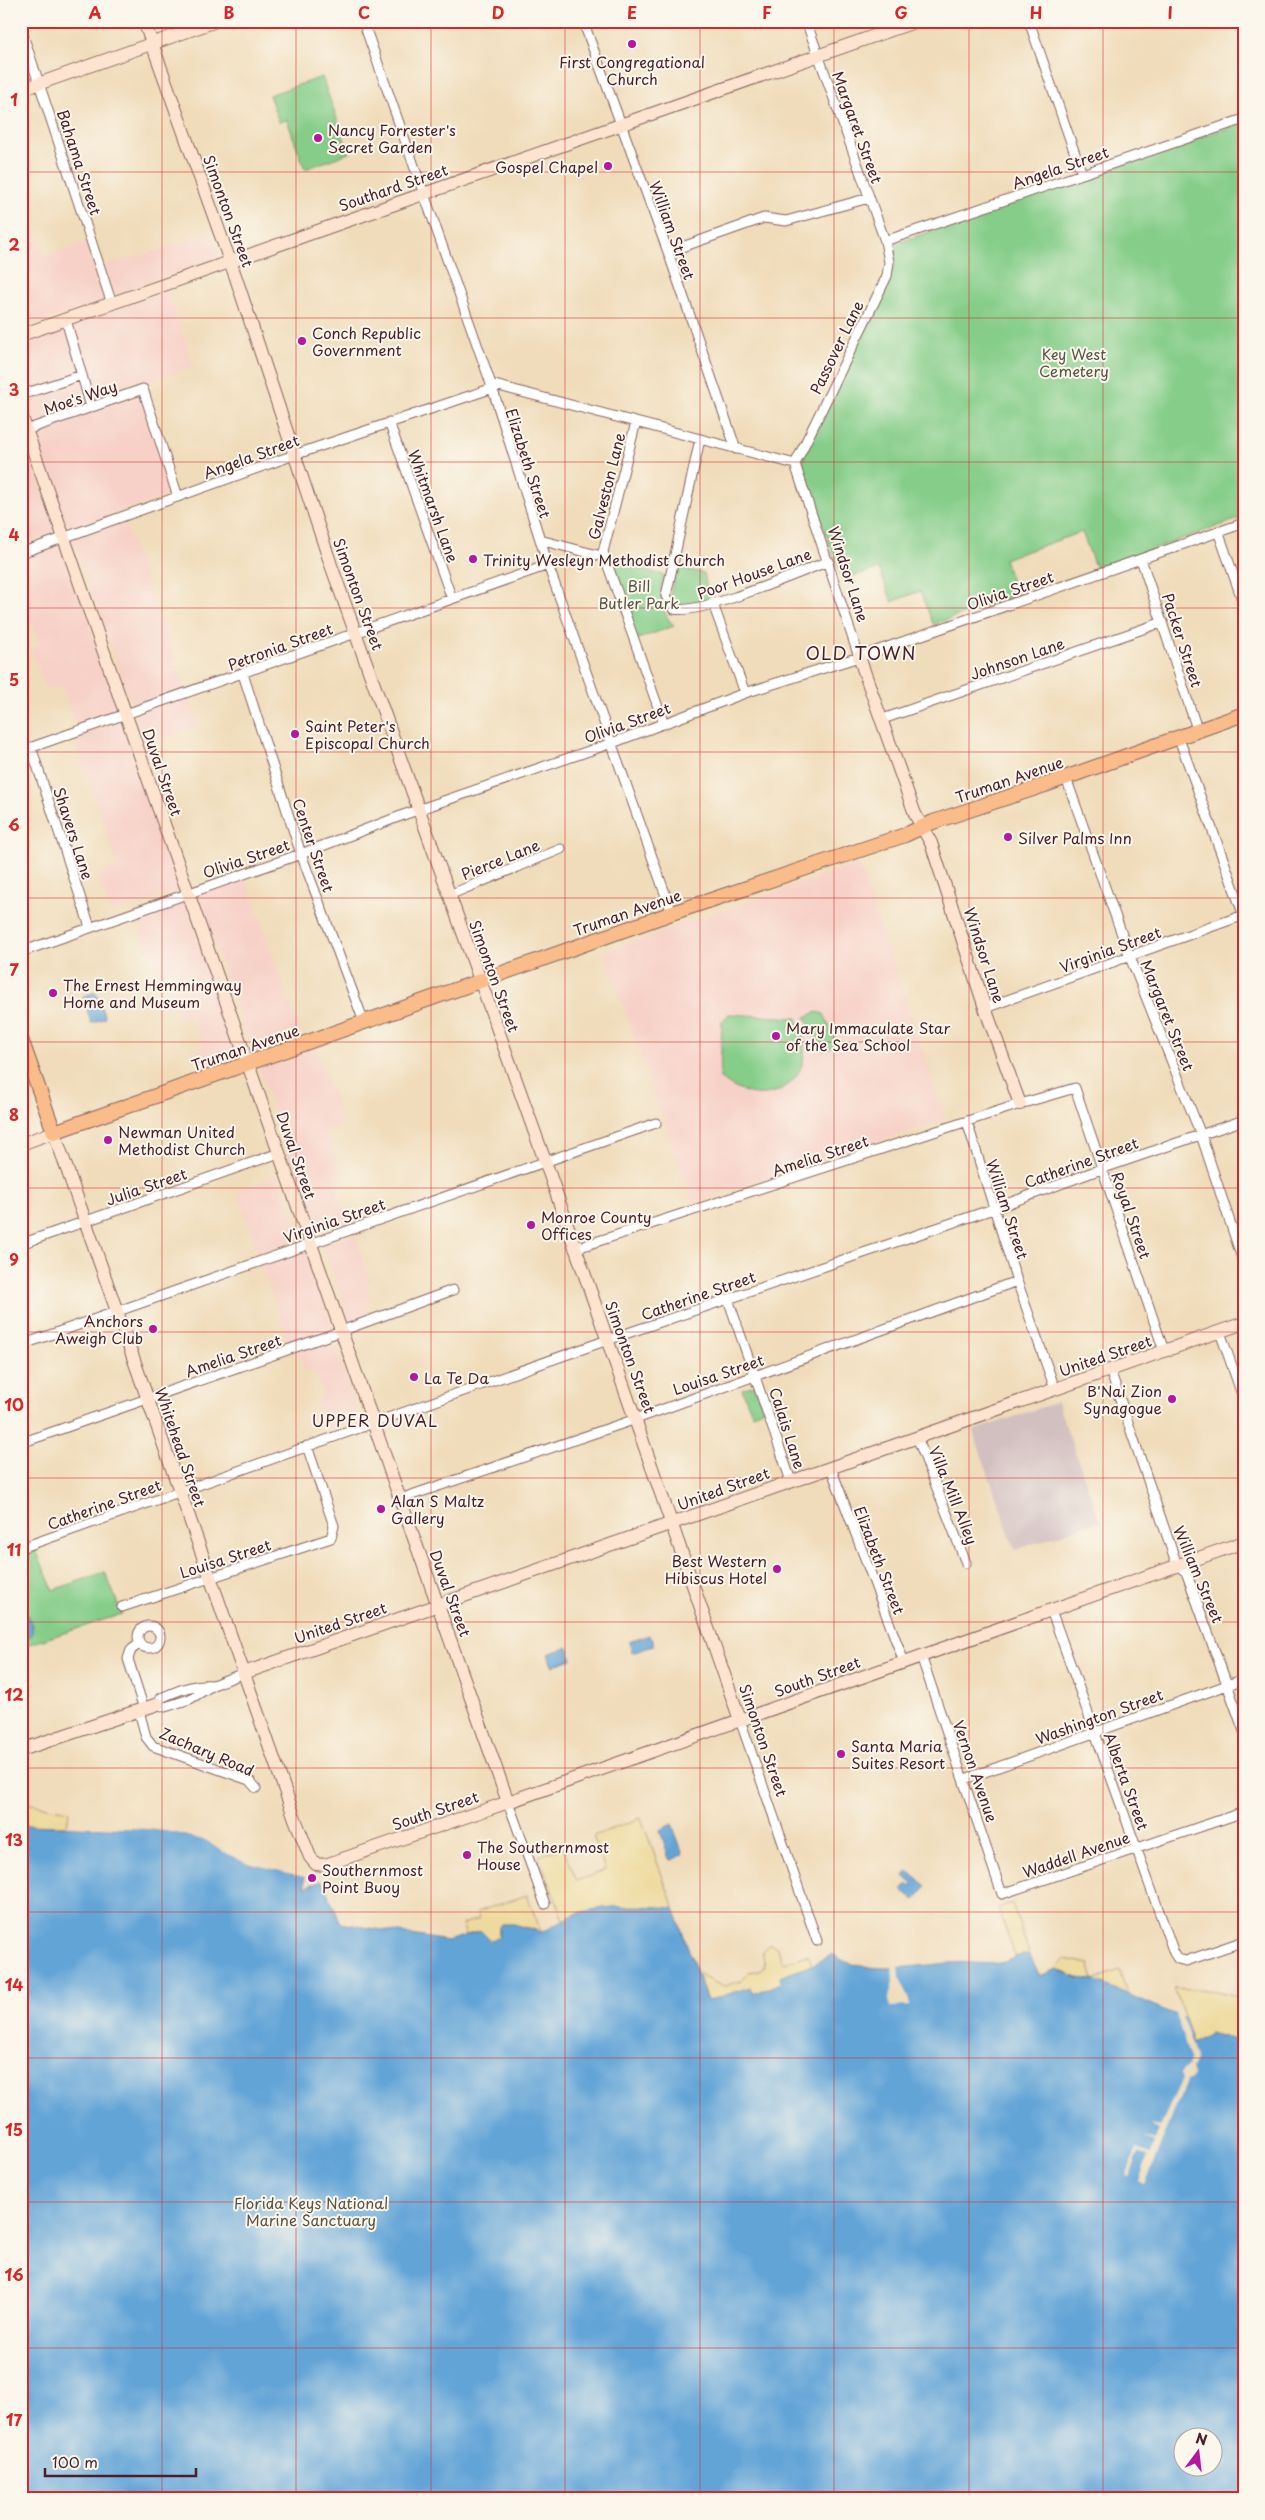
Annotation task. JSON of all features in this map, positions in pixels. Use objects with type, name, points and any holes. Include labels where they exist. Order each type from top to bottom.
[{"type":"main road","name":"Truman Avenue","points":[[54,1132],[672,913],[923,828],[933,822],[1066,778],[1178,736],[1244,714]]},
{"type":"main road","name":"Whitehead Street","points":[[21,1039],[54,1132]]},
{"type":"street","name":"Simonton Street","points":[[144,21],[230,262],[356,634],[673,1524],[679,1548],[816,1941]]},
{"type":"street","points":[[21,90],[216,21]]},
{"type":"street","name":"Elizabeth Street","points":[[363,21],[490,386],[548,565],[672,913]]},
{"type":"street","name":"William Street","points":[[583,21],[620,126],[668,252],[736,449]]},
{"type":"street","name":"Margaret Street","points":[[806,21],[885,241]]},
{"type":"street","name":"Southard Street","points":[[21,335],[917,21]]},
{"type":"street","points":[[1029,21],[1082,174]]},
{"type":"street","name":"Bahama Street","points":[[21,29],[112,304]]},
{"type":"street","name":"Angela Street","points":[[885,241],[1244,119]]},
{"type":"street","points":[[668,252],[764,218],[786,221],[869,198]]},
{"type":"street","name":"Passover Lane","points":[[795,464],[887,276],[889,262],[885,241]]},
{"type":"street","points":[[66,320],[91,407]]},
{"type":"street","points":[[21,395],[82,375]]},
{"type":"street","points":[[490,386],[700,438],[795,464]]},
{"type":"street","name":"Angela Street","points":[[21,553],[490,386]]},
{"type":"street","name":"Moe's Way","points":[[26,430],[143,389],[178,497]]},
{"type":"street","name":"Duval Street","points":[[21,415],[400,1499],[545,1904]]},
{"type":"street","name":"Whitmarsh Lane","points":[[389,422],[452,599]]},
{"type":"street","name":"Galveston Lane","points":[[636,422],[604,552],[664,724]]},
{"type":"street","name":"Poor House Lane","points":[[700,438],[666,596],[674,609],[684,611],[713,604],[829,561]]},
{"type":"street","name":"Windsor Lane","points":[[795,464],[829,561],[880,720],[915,814],[930,843],[985,1008],[1020,1104]]},
{"type":"street","name":"Olivia Street","points":[[21,952],[301,854],[419,809],[612,743],[745,693],[1244,523]]},
{"type":"street","points":[[1218,532],[1244,605]]},
{"type":"street","name":"Galveston Lane","points":[[540,540],[605,557]]},
{"type":"street","name":"Packer Street","points":[[1141,559],[1197,730]]},
{"type":"street","name":"Petronia Street","points":[[21,751],[548,565]]},
{"type":"street","points":[[713,604],[745,693]]},
{"type":"street","name":"Johnson Lane","points":[[880,720],[1163,622]]},
{"type":"street","name":"Center Street","points":[[243,674],[301,854],[364,1022]]},
{"type":"street","points":[[1178,736],[1244,916]]},
{"type":"street","name":"Shavers Lane","points":[[31,747],[90,927]]},
{"type":"street","name":"Margaret Street","points":[[1066,778],[1130,957],[1201,1135],[1244,1264]]},
{"type":"street","name":"Pierce Lane","points":[[448,895],[561,850]]},
{"type":"street","name":"Virginia Street","points":[[985,1008],[1244,916]]},
{"type":"street","name":"Amelia Street","points":[[574,1250],[1020,1104],[1075,1088]]},
{"type":"street","name":"Royal Street","points":[[1075,1088],[1164,1351]]},
{"type":"street","name":"Catherine Street","points":[[21,1548],[307,1446],[993,1209],[1101,1169],[1244,1120]]},
{"type":"street","name":"Virginia Street","points":[[21,1345],[656,1122]]},
{"type":"street","name":"William Street","points":[[967,1122],[993,1209],[1055,1389]]},
{"type":"street","name":"Truman Avenue","points":[[21,1144],[54,1132]]},
{"type":"street","name":"Whitehead Street","points":[[54,1132],[115,1312],[148,1399],[295,1819],[310,1857],[316,1864]]},
{"type":"street","name":"Julia Street","points":[[21,1244],[280,1153]]},
{"type":"street","name":"Louisa Street","points":[[400,1499],[636,1419],[1017,1281]]},
{"type":"street","name":"Amelia Street","points":[[21,1443],[454,1290]]},
{"type":"street","name":"Calais Lane","points":[[728,1299],[791,1481]]},
{"type":"street","name":"United Street","points":[[21,1750],[158,1704],[165,1707],[190,1699],[213,1685],[244,1673],[1244,1323]]},
{"type":"street","points":[[1220,1332],[1244,1400]]},
{"type":"street","name":"William Street","points":[[1110,1370],[1177,1565],[1186,1572],[1244,1731]]},
{"type":"street","name":"Villa Mill Alley","points":[[917,1438],[966,1563]]},
{"type":"street","name":"Louisa Street","points":[[122,1607],[330,1538],[334,1533],[334,1526],[307,1446]]},
{"type":"street","name":"Elizabeth Street","points":[[831,1468],[904,1662]]},
{"type":"street","name":"South Street","points":[[316,1864],[325,1865],[508,1802],[1244,1542]]},
{"type":"street","name":"Alberta Street","points":[[1052,1610],[1174,1953],[1178,1959],[1186,1961],[1244,1940]]},
{"type":"street","name":"Zachary Road","points":[[139,1644],[131,1650],[128,1659],[142,1710],[146,1738],[153,1746],[249,1780],[256,1788]]},
{"type":"street","name":"Vernon Avenue","points":[[921,1656],[965,1779],[1002,1894]]},
{"type":"street","name":"Washington Street","points":[[965,1779],[1095,1731],[1244,1680]]},
{"type":"street","name":"Waddell Avenue","points":[[1002,1894],[1244,1812]]},
{"type":"shaded area","points":[[21,189],[45,257],[86,242],[107,299],[21,329]]},
{"type":"shaded area","points":[[211,233],[220,257],[114,294],[103,265],[139,256]]},
{"type":"shaded area","points":[[167,291],[194,366],[138,386],[175,493],[69,530],[21,397],[21,342]]},
{"type":"shaded area","points":[[21,431],[58,532],[21,545]]},
{"type":"shaded area","points":[[124,519],[199,727],[146,746],[72,538]]},
{"type":"shaded area","points":[[61,543],[121,711],[77,727],[62,686],[46,691],[31,648],[39,645],[30,619],[21,622],[21,557]]},
{"type":"shaded area","points":[[122,720],[181,890],[111,913],[97,874],[118,866],[73,736]]},
{"type":"shaded area","name":"Mary Immaculate Star of the Sea School","points":[[859,863],[946,1119],[693,1203],[604,952]]},
{"type":"shaded area","points":[[245,876],[302,1038],[253,1055],[196,892]]},
{"type":"shaded area","points":[[184,898],[241,1061],[203,1074],[195,1050],[203,1047],[192,1016],[179,1020],[172,1001],[166,1002],[136,915]]},
{"type":"shaded area","points":[[315,1045],[343,1125],[326,1131],[345,1186],[337,1189],[348,1222],[316,1233],[258,1065]]},
{"type":"shaded area","points":[[278,1176],[300,1238],[258,1253],[237,1191]]},
{"type":"shaded area","points":[[355,1235],[371,1281],[366,1283],[372,1300],[365,1303],[371,1318],[351,1327],[323,1245]]},
{"type":"shaded area","points":[[305,1249],[333,1329],[289,1344],[261,1264]]},
{"type":"shaded area","points":[[332,1339],[359,1417],[326,1432],[315,1399],[323,1396],[314,1371],[305,1373],[298,1351]]},
{"type":"shaded area","points":[[1057,1402],[1100,1521],[1015,1550],[973,1431]]},
{"type":"green space","name":"Nancy Forrester's Secret Garden","points":[[322,77],[349,153],[305,169],[287,120],[279,122],[269,95]]},
{"type":"green space","name":"Key West Cemetery","points":[[1244,122],[1244,517],[1096,569],[1082,532],[1004,559],[1017,596],[933,624],[920,591],[892,602],[879,569],[842,579],[803,468],[804,456],[896,263],[893,247],[897,243]]},
{"type":"green space","name":"Bill Butler Park","points":[[609,561],[664,575],[662,590],[663,608],[674,626],[632,641]]},
{"type":"green space","name":"Bill Butler Park","points":[[676,568],[704,573],[709,600],[677,607],[670,597]]},
{"type":"green space","points":[[817,1012],[824,1014],[837,1045],[823,1051],[805,1017]]},
{"type":"green space","points":[[729,1014],[797,1018],[804,1039],[804,1058],[798,1073],[787,1085],[773,1092],[757,1094],[739,1090],[720,1078],[722,1021]]},
{"type":"green space","points":[[754,1385],[763,1410],[752,1414],[742,1389]]},
{"type":"green space","points":[[36,1550],[53,1590],[105,1572],[122,1614],[21,1647],[21,1555]]},
{"type":"sand","points":[[21,1802],[69,1811],[67,1826],[21,1825]]},
{"type":"sand","points":[[641,1818],[674,1908],[632,1906],[603,1908],[563,1920],[539,1856],[563,1847],[577,1881],[605,1870],[593,1836]]},
{"type":"sand","points":[[527,1895],[541,1932],[530,1928],[499,1927],[499,1938],[490,1941],[481,1931],[466,1935],[462,1924],[479,1919],[477,1912]]},
{"type":"sand","points":[[1012,1903],[1030,1956],[1015,1956],[998,1908]]},
{"type":"sand","points":[[769,1944],[777,1947],[783,1963],[808,1955],[812,1965],[780,1977],[782,1983],[753,1994],[707,2001],[696,1972],[713,1982],[725,1986],[741,1981],[749,1972],[761,1970],[765,1965],[762,1951]]},
{"type":"sand","points":[[1063,1959],[1090,1964],[1094,1980],[1077,1978],[1057,1969]]},
{"type":"sand","points":[[1119,1970],[1128,1996],[1094,1980]]},
{"type":"sand","points":[[1174,1988],[1217,1991],[1244,1999],[1244,2042],[1209,2033],[1193,2043]]},
{"type":"water","points":[[96,992],[105,1018],[91,1023],[83,996]]},
{"type":"water","points":[[21,1604],[32,1625],[32,1635],[21,1641]]},
{"type":"water","points":[[649,1635],[653,1640],[653,1646],[632,1653],[629,1642]]},
{"type":"water","points":[[568,1647],[572,1659],[552,1666],[548,1654]]},
{"type":"water","points":[[672,1824],[683,1854],[672,1860],[669,1859],[660,1830]]},
{"type":"water","name":"Florida Keys National Marine Sanctuary","points":[[21,1825],[148,1829],[171,1832],[207,1841],[218,1849],[244,1862],[304,1877],[305,1887],[322,1881],[341,1923],[447,1941],[481,1931],[490,1940],[499,1938],[499,1927],[501,1924],[514,1924],[541,1932],[576,1914],[612,1907],[674,1908],[707,2001],[750,1987],[753,1994],[781,1983],[780,1977],[812,1965],[833,1954],[844,1961],[858,1965],[890,1968],[957,1963],[998,1963],[1026,1955],[1030,1956],[1040,1976],[1057,1969],[1077,1978],[1094,1980],[1185,2019],[1193,2043],[1209,2033],[1244,2042],[1244,2499],[21,2499]]},
{"type":"water","points":[[908,1871],[926,1886],[915,1900],[902,1890],[907,1884],[911,1887],[913,1884],[904,1876]]},
{"type":"pier","points":[[67,1824],[148,1826],[172,1829],[208,1839],[219,1847],[245,1860],[303,1875],[304,1877],[244,1862],[218,1849],[207,1841],[171,1832],[148,1829],[67,1826]]},
{"type":"pier","points":[[893,1964],[899,1964],[900,1979],[909,1997],[909,2006],[890,2007],[889,1998],[894,1979]]},
{"type":"pier","points":[[1174,2011],[1181,2014],[1196,2057],[1191,2069],[1193,2074],[1191,2079],[1186,2081],[1145,2184],[1139,2181],[1148,2156],[1139,2153],[1129,2177],[1126,2176],[1137,2149],[1150,2154],[1154,2143],[1144,2137],[1155,2141],[1159,2130],[1149,2125],[1160,2127],[1182,2079],[1180,2074],[1187,2067],[1190,2058]]},
{"type":"place","name":"First Congregational Church","points":[[632,44]]},
{"type":"place","name":"Nancy Forrester's Secret Garden","points":[[318,138]]},
{"type":"place","name":"Gospel Chapel","points":[[608,166]]},
{"type":"place","name":"Conch Republic Government","points":[[302,341]]},
{"type":"place","name":"Trinity Wesleyn Methodist Church","points":[[473,559]]},
{"type":"place","name":"Saint Peter's Episcopal Church","points":[[295,734]]},
{"type":"place","name":"Silver Palms Inn","points":[[1008,837]]},
{"type":"place","name":"The Ernest Hemmingway Home and Museum","points":[[53,993]]},
{"type":"place","name":"Mary Immaculate Star of the Sea School","points":[[776,1036]]},
{"type":"place","name":"Newman United Methodist Church","points":[[108,1140]]},
{"type":"place","name":"Monroe County Offices","points":[[531,1225]]},
{"type":"place","name":"Anchors Aweigh Club","points":[[153,1329]]},
{"type":"place","name":"La Te Da","points":[[414,1377]]},
{"type":"place","name":"B'Nai Zion Synagogue","points":[[1172,1399]]},
{"type":"place","name":"Alan S Maltz Gallery","points":[[381,1509]]},
{"type":"place","name":"Best Western Hibiscus Hotel","points":[[777,1569]]},
{"type":"place","name":"Santa Maria Suites Resort","points":[[841,1754]]},
{"type":"place","name":"The Southernmost House","points":[[467,1855]]},
{"type":"place","name":"Southernmost Point Buoy","points":[[312,1878]]},
{"type":"district","name":"OLD TOWN","points":[[861,652]]},
{"type":"district","name":"UPPER DUVAL","points":[[375,1420]]}]
